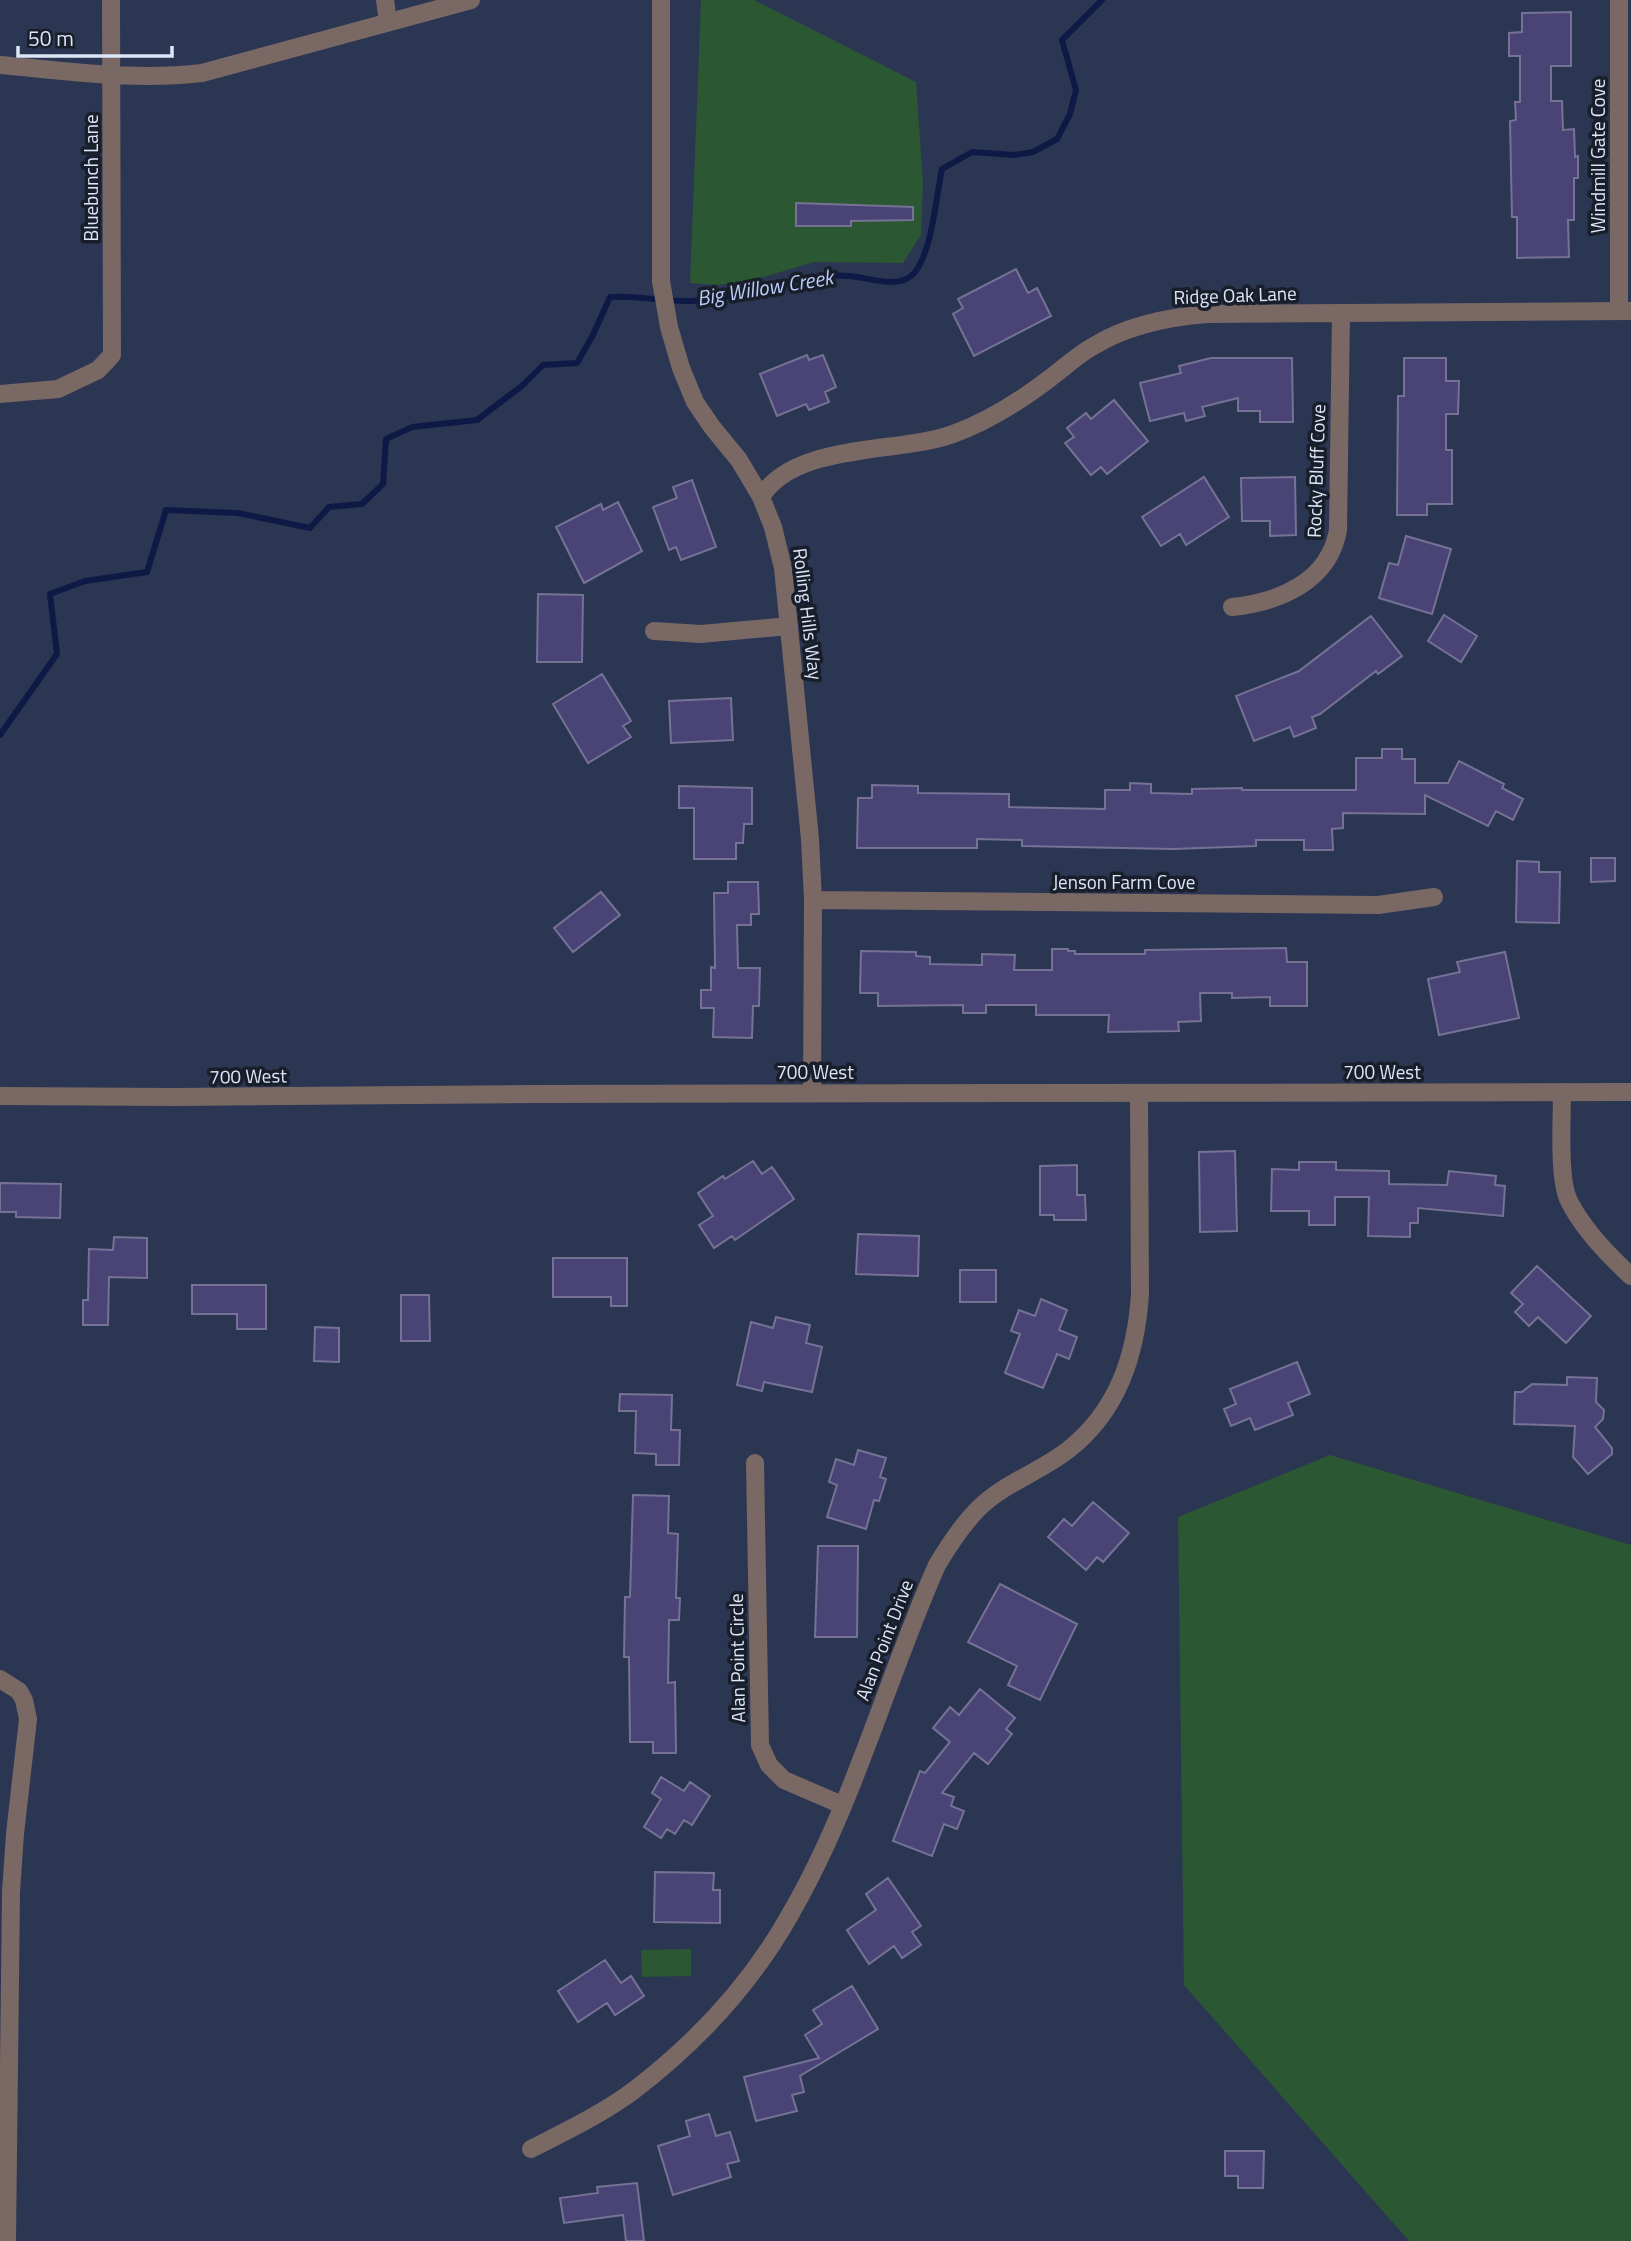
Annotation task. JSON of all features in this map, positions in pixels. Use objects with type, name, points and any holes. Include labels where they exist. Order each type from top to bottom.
[{"type":"street","name":"Bluebunch Lane","points":[[0,394],[58,389],[98,370],[112,355],[111,0]]},
{"type":"street","points":[[385,0],[388,22]]},
{"type":"street","points":[[0,65],[153,77],[202,72],[471,0]]},
{"type":"street","points":[[650,0],[661,0]]},
{"type":"street","name":"Rolling Hills Way","points":[[661,0],[661,281],[674,348],[689,388],[703,415],[739,460],[761,497],[779,547],[805,779],[813,900],[813,1093]]},
{"type":"street","name":"Windmill Gate Cove","points":[[1619,0],[1625,311]]},
{"type":"street","name":"Ridge Oak Lane","points":[[761,497],[776,480],[822,458],[930,441],[975,425],[1024,396],[1094,345],[1134,327],[1183,316],[1625,311]]},
{"type":"street","name":"Rocky Bluff Cove","points":[[1232,607],[1269,600],[1306,583],[1318,573],[1333,551],[1338,530],[1341,313]]},
{"type":"street","points":[[654,631],[701,634],[789,626]]},
{"type":"street","name":"Jenson Farm Cove","points":[[813,900],[1378,905],[1434,897]]},
{"type":"street","points":[[1562,1092],[1563,1172],[1568,1199],[1612,1258],[1631,1276]]},
{"type":"street","name":"700 West","points":[[0,1096],[1631,1092]]},
{"type":"street","name":"Alan Point Drive","points":[[531,2149],[631,2092],[690,2042],[726,2005],[757,1967],[790,1915],[815,1868],[937,1565],[978,1508],[1005,1487],[1068,1450],[1095,1424],[1117,1393],[1138,1327],[1139,1093]]},
{"type":"street","name":"Alan Point Circle","points":[[755,1463],[760,1745],[769,1765],[784,1780],[842,1805]]},
{"type":"street","points":[[0,1679],[19,1691],[28,1719],[4,1968],[7,2241]]},
{"type":"green space","points":[[701,0],[754,0],[916,82],[923,183],[921,235],[903,263],[814,262],[750,281],[718,285],[690,283]]},
{"type":"green space","points":[[1330,1455],[1631,1545],[1631,2241],[1409,2241],[1184,1985],[1178,1517]]},
{"type":"green space","points":[[691,1949],[691,1976],[642,1977],[641,1950]]},
{"type":"building","points":[[1571,12],[1571,66],[1551,66],[1551,101],[1562,101],[1563,130],[1574,129],[1575,157],[1578,156],[1578,178],[1574,178],[1574,220],[1568,220],[1569,257],[1517,258],[1517,217],[1512,217],[1510,121],[1516,120],[1515,102],[1520,102],[1520,56],[1509,56],[1509,33],[1522,32],[1522,13]]},
{"type":"building","points":[[796,203],[913,207],[913,220],[851,221],[851,226],[796,226]]},
{"type":"building","points":[[1016,269],[1028,293],[1037,288],[1051,316],[974,356],[953,314],[963,308],[958,299]]},
{"type":"building","points":[[807,355],[809,360],[823,355],[836,387],[825,392],[829,402],[809,410],[806,404],[777,416],[760,374]]},
{"type":"building","points":[[1211,358],[1292,358],[1293,422],[1260,422],[1260,411],[1238,411],[1238,398],[1202,407],[1205,416],[1186,421],[1184,413],[1150,421],[1140,383],[1181,373],[1179,366]]},
{"type":"building","points":[[1404,358],[1446,358],[1446,381],[1459,381],[1458,414],[1446,414],[1446,450],[1452,450],[1452,504],[1427,504],[1427,515],[1397,515],[1398,396],[1404,396]]},
{"type":"building","points":[[1114,400],[1148,441],[1107,474],[1101,467],[1091,475],[1065,443],[1074,437],[1067,428],[1086,413],[1091,419]]},
{"type":"building","points":[[1204,477],[1229,517],[1186,545],[1180,534],[1161,546],[1142,517]]},
{"type":"building","points":[[1295,477],[1296,535],[1270,536],[1270,521],[1242,521],[1241,478]]},
{"type":"building","points":[[692,480],[716,547],[681,560],[676,547],[669,550],[653,507],[677,498],[673,487]]},
{"type":"building","points":[[618,502],[642,551],[584,583],[556,527],[601,504],[603,510]]},
{"type":"building","points":[[1406,536],[1451,549],[1432,614],[1379,598],[1389,563],[1398,565]]},
{"type":"building","points":[[538,594],[583,595],[582,662],[537,662]]},
{"type":"building","points":[[1444,615],[1477,636],[1461,662],[1428,641]]},
{"type":"building","points":[[1371,616],[1402,656],[1378,674],[1376,671],[1320,714],[1312,717],[1316,728],[1294,737],[1290,727],[1254,741],[1236,696],[1299,671]]},
{"type":"building","points":[[602,674],[631,721],[623,726],[631,737],[588,763],[553,704]]},
{"type":"building","points":[[731,698],[733,740],[671,743],[669,701]]},
{"type":"building","points":[[1382,749],[1402,749],[1402,759],[1415,759],[1415,783],[1448,783],[1459,761],[1504,784],[1502,788],[1523,799],[1513,820],[1496,811],[1488,826],[1425,795],[1425,814],[1343,813],[1343,828],[1332,829],[1333,850],[1304,850],[1304,840],[1256,840],[1256,846],[1173,849],[1022,846],[1022,840],[977,839],[977,848],[857,848],[858,798],[872,798],[872,785],[918,786],[918,793],[1009,794],[1009,807],[1105,809],[1105,790],[1130,790],[1130,783],[1151,784],[1151,793],[1192,794],[1192,789],[1242,788],[1356,790],[1356,758],[1382,758]]},
{"type":"building","points":[[679,786],[752,788],[752,824],[744,824],[743,843],[736,843],[736,859],[694,859],[694,808],[679,808]]},
{"type":"building","points":[[1591,858],[1615,858],[1615,881],[1591,882]]},
{"type":"building","points":[[1517,861],[1539,862],[1539,872],[1560,872],[1559,923],[1516,922]]},
{"type":"building","points":[[728,882],[758,882],[759,914],[751,914],[751,925],[737,925],[738,968],[760,968],[759,1006],[753,1006],[752,1038],[713,1037],[714,1008],[701,1008],[701,990],[711,990],[711,967],[715,968],[714,893],[728,893]]},
{"type":"building","points":[[601,892],[620,915],[573,952],[554,928]]},
{"type":"building","points":[[1286,948],[1287,962],[1307,962],[1307,1006],[1270,1006],[1270,997],[1232,998],[1232,993],[1200,993],[1201,1021],[1178,1022],[1179,1031],[1108,1032],[1109,1015],[1036,1015],[1036,1005],[986,1005],[986,1013],[963,1013],[963,1005],[878,1006],[878,993],[860,993],[861,951],[916,952],[916,956],[930,957],[930,964],[982,965],[982,954],[1015,955],[1014,970],[1052,970],[1052,949],[1068,949],[1075,951],[1075,954],[1145,954],[1145,950]]},
{"type":"building","points":[[1505,952],[1519,1018],[1439,1035],[1428,979],[1460,972],[1457,962]]},
{"type":"building","points":[[1235,1151],[1237,1231],[1200,1232],[1199,1152]]},
{"type":"building","points":[[753,1161],[762,1174],[772,1167],[794,1199],[735,1240],[732,1236],[714,1248],[699,1225],[713,1216],[698,1193],[723,1176],[725,1179]]},
{"type":"building","points":[[1299,1162],[1336,1162],[1336,1170],[1389,1171],[1389,1184],[1447,1185],[1449,1171],[1496,1176],[1495,1185],[1505,1186],[1503,1216],[1418,1208],[1418,1223],[1410,1223],[1410,1237],[1368,1236],[1369,1197],[1335,1197],[1335,1225],[1309,1225],[1309,1211],[1271,1211],[1272,1169],[1299,1170]]},
{"type":"building","points":[[1077,1165],[1077,1195],[1085,1195],[1086,1220],[1054,1220],[1054,1215],[1040,1215],[1040,1166]]},
{"type":"building","points":[[0,1183],[61,1184],[60,1218],[16,1217],[16,1212],[0,1212]]},
{"type":"building","points":[[858,1234],[919,1236],[918,1276],[856,1274]]},
{"type":"building","points":[[114,1237],[147,1238],[147,1278],[109,1277],[108,1325],[83,1325],[83,1300],[88,1300],[89,1249],[113,1250]]},
{"type":"building","points":[[553,1258],[627,1258],[627,1306],[611,1306],[611,1297],[553,1297]]},
{"type":"building","points":[[1537,1266],[1591,1316],[1566,1343],[1538,1317],[1529,1326],[1515,1312],[1523,1304],[1511,1293]]},
{"type":"building","points":[[960,1270],[996,1270],[996,1302],[960,1302]]},
{"type":"building","points":[[192,1285],[266,1285],[266,1329],[237,1329],[237,1314],[192,1314]]},
{"type":"building","points":[[401,1295],[429,1295],[430,1341],[401,1341]]},
{"type":"building","points":[[1041,1299],[1067,1310],[1059,1330],[1077,1337],[1069,1359],[1057,1354],[1043,1388],[1005,1373],[1020,1334],[1011,1331],[1019,1310],[1035,1316]]},
{"type":"building","points":[[776,1317],[810,1325],[806,1343],[822,1347],[812,1392],[764,1382],[762,1391],[737,1385],[751,1322],[773,1328]]},
{"type":"building","points":[[315,1327],[339,1328],[339,1362],[314,1361]]},
{"type":"building","points":[[1297,1362],[1310,1394],[1288,1403],[1293,1415],[1255,1430],[1250,1418],[1231,1426],[1224,1409],[1236,1404],[1230,1389]]},
{"type":"building","points":[[1567,1377],[1597,1378],[1596,1402],[1604,1410],[1603,1419],[1595,1427],[1612,1448],[1612,1454],[1588,1474],[1573,1457],[1575,1426],[1514,1424],[1515,1392],[1522,1392],[1532,1384],[1567,1385]]},
{"type":"building","points":[[620,1394],[672,1395],[671,1430],[680,1430],[679,1465],[656,1465],[656,1454],[635,1453],[636,1411],[619,1411]]},
{"type":"building","points":[[858,1450],[886,1458],[880,1477],[886,1479],[879,1501],[874,1500],[866,1529],[827,1517],[837,1485],[829,1482],[836,1459],[854,1465]]},
{"type":"building","points":[[633,1495],[669,1496],[668,1533],[678,1534],[676,1598],[680,1598],[679,1620],[669,1620],[668,1683],[675,1682],[676,1753],[653,1753],[653,1742],[630,1742],[629,1657],[624,1657],[625,1597],[630,1597]]},
{"type":"building","points":[[1093,1502],[1129,1533],[1103,1562],[1097,1557],[1086,1570],[1048,1537],[1064,1519],[1072,1526]]},
{"type":"building","points":[[818,1546],[858,1546],[857,1637],[815,1637]]},
{"type":"building","points":[[1000,1584],[1077,1624],[1040,1700],[1008,1685],[1017,1666],[968,1642]]},
{"type":"building","points":[[980,1689],[1015,1718],[1006,1729],[1012,1734],[988,1764],[974,1753],[942,1793],[954,1797],[951,1806],[964,1811],[957,1829],[944,1824],[932,1856],[893,1841],[920,1771],[925,1773],[950,1742],[933,1728],[950,1707],[959,1715]]},
{"type":"building","points":[[661,1777],[684,1791],[690,1782],[710,1796],[692,1825],[684,1820],[675,1834],[667,1829],[661,1838],[644,1827],[661,1799],[652,1793]]},
{"type":"building","points":[[655,1872],[714,1873],[713,1890],[720,1890],[720,1923],[654,1922]]},
{"type":"building","points":[[888,1878],[921,1926],[912,1932],[921,1945],[902,1958],[894,1946],[869,1964],[847,1930],[876,1910],[866,1894]]},
{"type":"building","points":[[605,1960],[621,1983],[631,1976],[644,1996],[615,2015],[607,2003],[578,2022],[558,1991]]},
{"type":"building","points":[[852,1986],[878,2029],[800,2076],[804,2092],[792,2095],[797,2111],[756,2121],[744,2077],[819,2058],[805,2035],[822,2024],[813,2010]]},
{"type":"building","points":[[709,2114],[716,2136],[730,2132],[739,2161],[727,2164],[731,2177],[673,2195],[658,2146],[690,2136],[686,2121]]},
{"type":"building","points":[[1225,2151],[1264,2151],[1263,2188],[1238,2188],[1238,2176],[1225,2176]]},
{"type":"building","points":[[637,2183],[644,2241],[626,2241],[623,2215],[564,2223],[560,2198],[598,2193],[597,2187]]},
{"type":"waterway","name":"Big Willow Creek","points":[[0,735],[57,654],[50,594],[85,581],[147,572],[166,510],[238,513],[310,528],[329,507],[362,504],[383,484],[386,439],[412,427],[477,420],[523,385],[543,365],[577,363],[610,297],[691,301],[730,296],[809,278],[849,276],[893,282],[909,278],[921,263],[926,251],[942,169],[972,152],[1014,155],[1033,152],[1057,139],[1070,114],[1076,90],[1062,40],[1102,0]]}]
